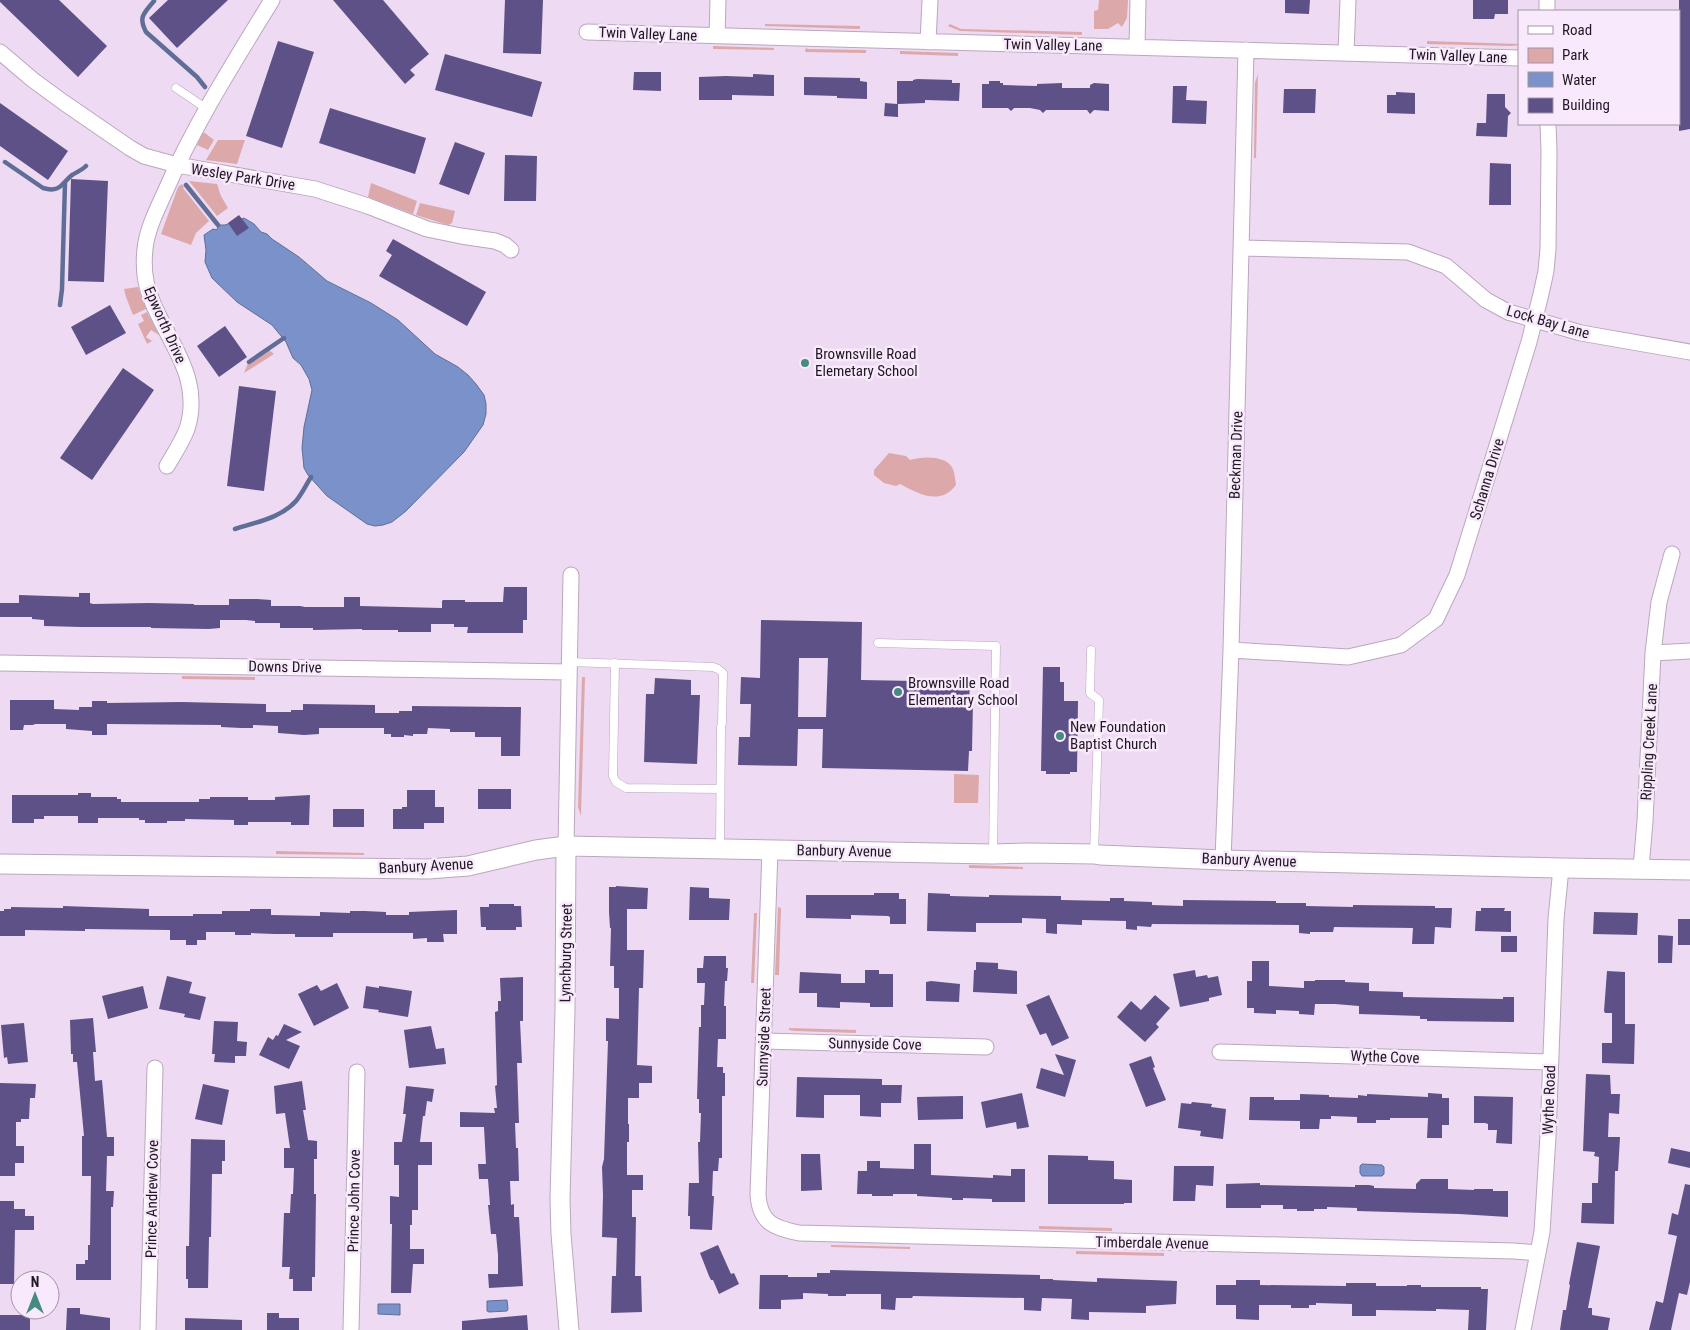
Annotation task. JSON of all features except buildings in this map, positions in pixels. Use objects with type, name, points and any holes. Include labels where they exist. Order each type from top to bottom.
[{"type":"street","name":"Epworth Drive","points":[[167,466],[187,428],[190,416],[190,393],[188,380],[178,351],[151,300],[145,278],[145,247],[150,229],[177,165],[207,109],[272,0]]},
{"type":"street","points":[[717,36],[718,0]]},
{"type":"street","points":[[928,42],[930,0]]},
{"type":"street","points":[[1137,47],[1138,0]]},
{"type":"street","points":[[1346,53],[1348,0]]},
{"type":"street","name":"Twin Valley Lane","points":[[587,32],[1518,58]]},
{"type":"street","name":"Beckman Drive","points":[[1223,860],[1231,650],[1246,50]]},
{"type":"street","name":"Wesley Park Drive","points":[[0,52],[40,86],[144,156],[177,165],[315,189],[368,206],[428,229],[495,241],[511,250]]},
{"type":"street","name":"Schanna Drive","points":[[1231,650],[1348,657],[1402,646],[1436,619],[1457,575],[1529,342],[1546,271],[1548,249],[1548,125]]},
{"type":"street","name":"Lock Bay Lane","points":[[1242,248],[1408,252],[1446,266],[1486,300],[1508,312],[1581,333],[1690,352]]},
{"type":"street","name":"Rippling Creek Lane","points":[[1641,868],[1653,653],[1658,602],[1672,554]]},
{"type":"street","name":"Lynchburg Street","points":[[569,1330],[560,1199],[565,1009],[571,575]]},
{"type":"street","points":[[1653,653],[1690,651]]},
{"type":"street","name":"Downs Drive","points":[[0,663],[569,667]]},
{"type":"street","name":"Banbury Avenue","points":[[0,864],[428,869],[454,868],[484,863],[536,850],[566,846],[993,854],[1030,852],[1223,860],[1690,870]]},
{"type":"street","name":"Sunnyside Street","points":[[767,1222],[763,1217],[758,1195],[770,850]]},
{"type":"street","name":"Wythe Road","points":[[1523,1330],[1542,1232],[1548,1146],[1556,919],[1561,868]]},
{"type":"street","name":"Sunnyside Cove","points":[[764,1041],[986,1047]]},
{"type":"street","name":"Wythe Cove","points":[[1220,1052],[1550,1062]]},
{"type":"street","name":"Prince Andrew Cove","points":[[148,1330],[155,1068]]},
{"type":"street","name":"Prince John Cove","points":[[351,1330],[357,1072]]},
{"type":"street","name":"Timberdale Avenue","points":[[767,1222],[774,1226],[799,1233],[1538,1253]]},
{"type":"lane","points":[[176,88],[207,109]]},
{"type":"lane","points":[[878,643],[996,646],[993,854]]},
{"type":"lane","points":[[1091,650],[1090,693],[1098,700],[1094,854]]},
{"type":"lane","points":[[569,667],[615,663],[718,668],[722,674],[720,849]]},
{"type":"lane","points":[[615,663],[613,776],[616,782],[626,788],[720,789]]},
{"type":"green space","points":[[1099,0],[1128,0],[1127,18],[1122,27],[1118,23],[1108,29],[1094,29],[1094,11],[1098,10]]},
{"type":"green space","points":[[765,24],[860,26],[860,29],[765,26]]},
{"type":"green space","points":[[950,24],[961,29],[1082,32],[1082,35],[960,31],[948,26]]},
{"type":"green space","points":[[1427,41],[1518,45],[1512,46],[1427,44]]},
{"type":"green space","points":[[713,46],[774,48],[774,50],[713,49]]},
{"type":"green space","points":[[806,48],[866,50],[866,53],[805,52]]},
{"type":"green space","points":[[900,51],[958,53],[958,56],[900,54]]},
{"type":"green space","points":[[1258,74],[1256,158],[1254,158],[1255,83]]},
{"type":"green space","points":[[202,133],[205,133],[214,140],[208,150],[197,145]]},
{"type":"green space","points":[[218,140],[245,140],[237,164],[206,160]]},
{"type":"green space","points":[[189,181],[217,184],[228,208],[217,216]]},
{"type":"green space","points":[[371,183],[417,201],[413,214],[368,197]]},
{"type":"green space","points":[[182,184],[183,188],[209,221],[196,233],[191,245],[161,234],[178,187]]},
{"type":"green space","points":[[420,203],[455,211],[452,223],[448,225],[416,215]]},
{"type":"green space","points":[[138,287],[146,309],[133,315],[124,289]]},
{"type":"green space","points":[[147,312],[159,335],[151,330],[146,337],[152,341],[147,344],[138,324],[144,321],[141,315]]},
{"type":"green space","points":[[269,350],[274,354],[244,373],[248,363]]},
{"type":"green space","points":[[889,453],[906,456],[910,460],[927,457],[945,461],[953,469],[956,485],[950,491],[936,497],[922,494],[900,484],[896,486],[884,483],[874,475],[874,470]]},
{"type":"green space","points":[[182,676],[255,677],[255,680],[182,679]]},
{"type":"green space","points":[[582,677],[585,677],[581,816],[578,807]]},
{"type":"green space","points":[[954,774],[979,775],[978,803],[954,803]]},
{"type":"green space","points":[[276,851],[364,853],[364,855],[276,854]]},
{"type":"green space","points":[[969,865],[1023,867],[1023,869],[969,868]]},
{"type":"green space","points":[[778,907],[781,908],[779,975],[775,975]]},
{"type":"green space","points":[[754,913],[757,913],[754,983],[751,983]]},
{"type":"green space","points":[[789,1028],[856,1030],[856,1033],[795,1031],[789,1030]]},
{"type":"green space","points":[[1039,1226],[1112,1228],[1112,1231],[1039,1229]]},
{"type":"green space","points":[[831,1245],[910,1247],[910,1249],[831,1247]]},
{"type":"green space","points":[[1076,1251],[1164,1253],[1164,1256],[1076,1254]]},
{"type":"water","points":[[244,218],[254,224],[261,232],[267,234],[299,257],[327,281],[371,303],[398,320],[435,354],[468,375],[484,395],[486,414],[483,425],[464,452],[406,511],[392,522],[375,526],[367,524],[327,496],[304,468],[302,448],[304,427],[312,390],[309,379],[301,365],[293,358],[286,342],[272,325],[237,302],[212,278],[205,262],[204,235],[213,229],[217,230],[218,225],[225,225]]},
{"type":"water","points":[[1362,1164],[1382,1165],[1384,1167],[1384,1174],[1382,1176],[1362,1176],[1360,1166]]},
{"type":"water","points":[[507,1300],[507,1311],[487,1311],[487,1301]]},
{"type":"water","points":[[378,1304],[400,1304],[400,1315],[378,1314]]},
{"type":"waterway","points":[[154,1],[143,15],[142,23],[146,32],[197,77],[205,87]]},
{"type":"waterway","points":[[5,162],[43,188],[49,189],[60,187],[72,175],[86,166]]},
{"type":"waterway","points":[[60,305],[65,183]]},
{"type":"waterway","points":[[186,185],[218,225]]},
{"type":"waterway","points":[[249,362],[284,338]]},
{"type":"waterway","points":[[235,529],[268,519],[283,512],[296,501],[311,477]]},
{"type":"place","name":"Brownsville Road Elemetary School","points":[[805,363]]},
{"type":"place","name":"Brownsville Road Elementary School","points":[[898,692]]},
{"type":"place","name":"New Foundation Baptist Church","points":[[1060,736]]}]
